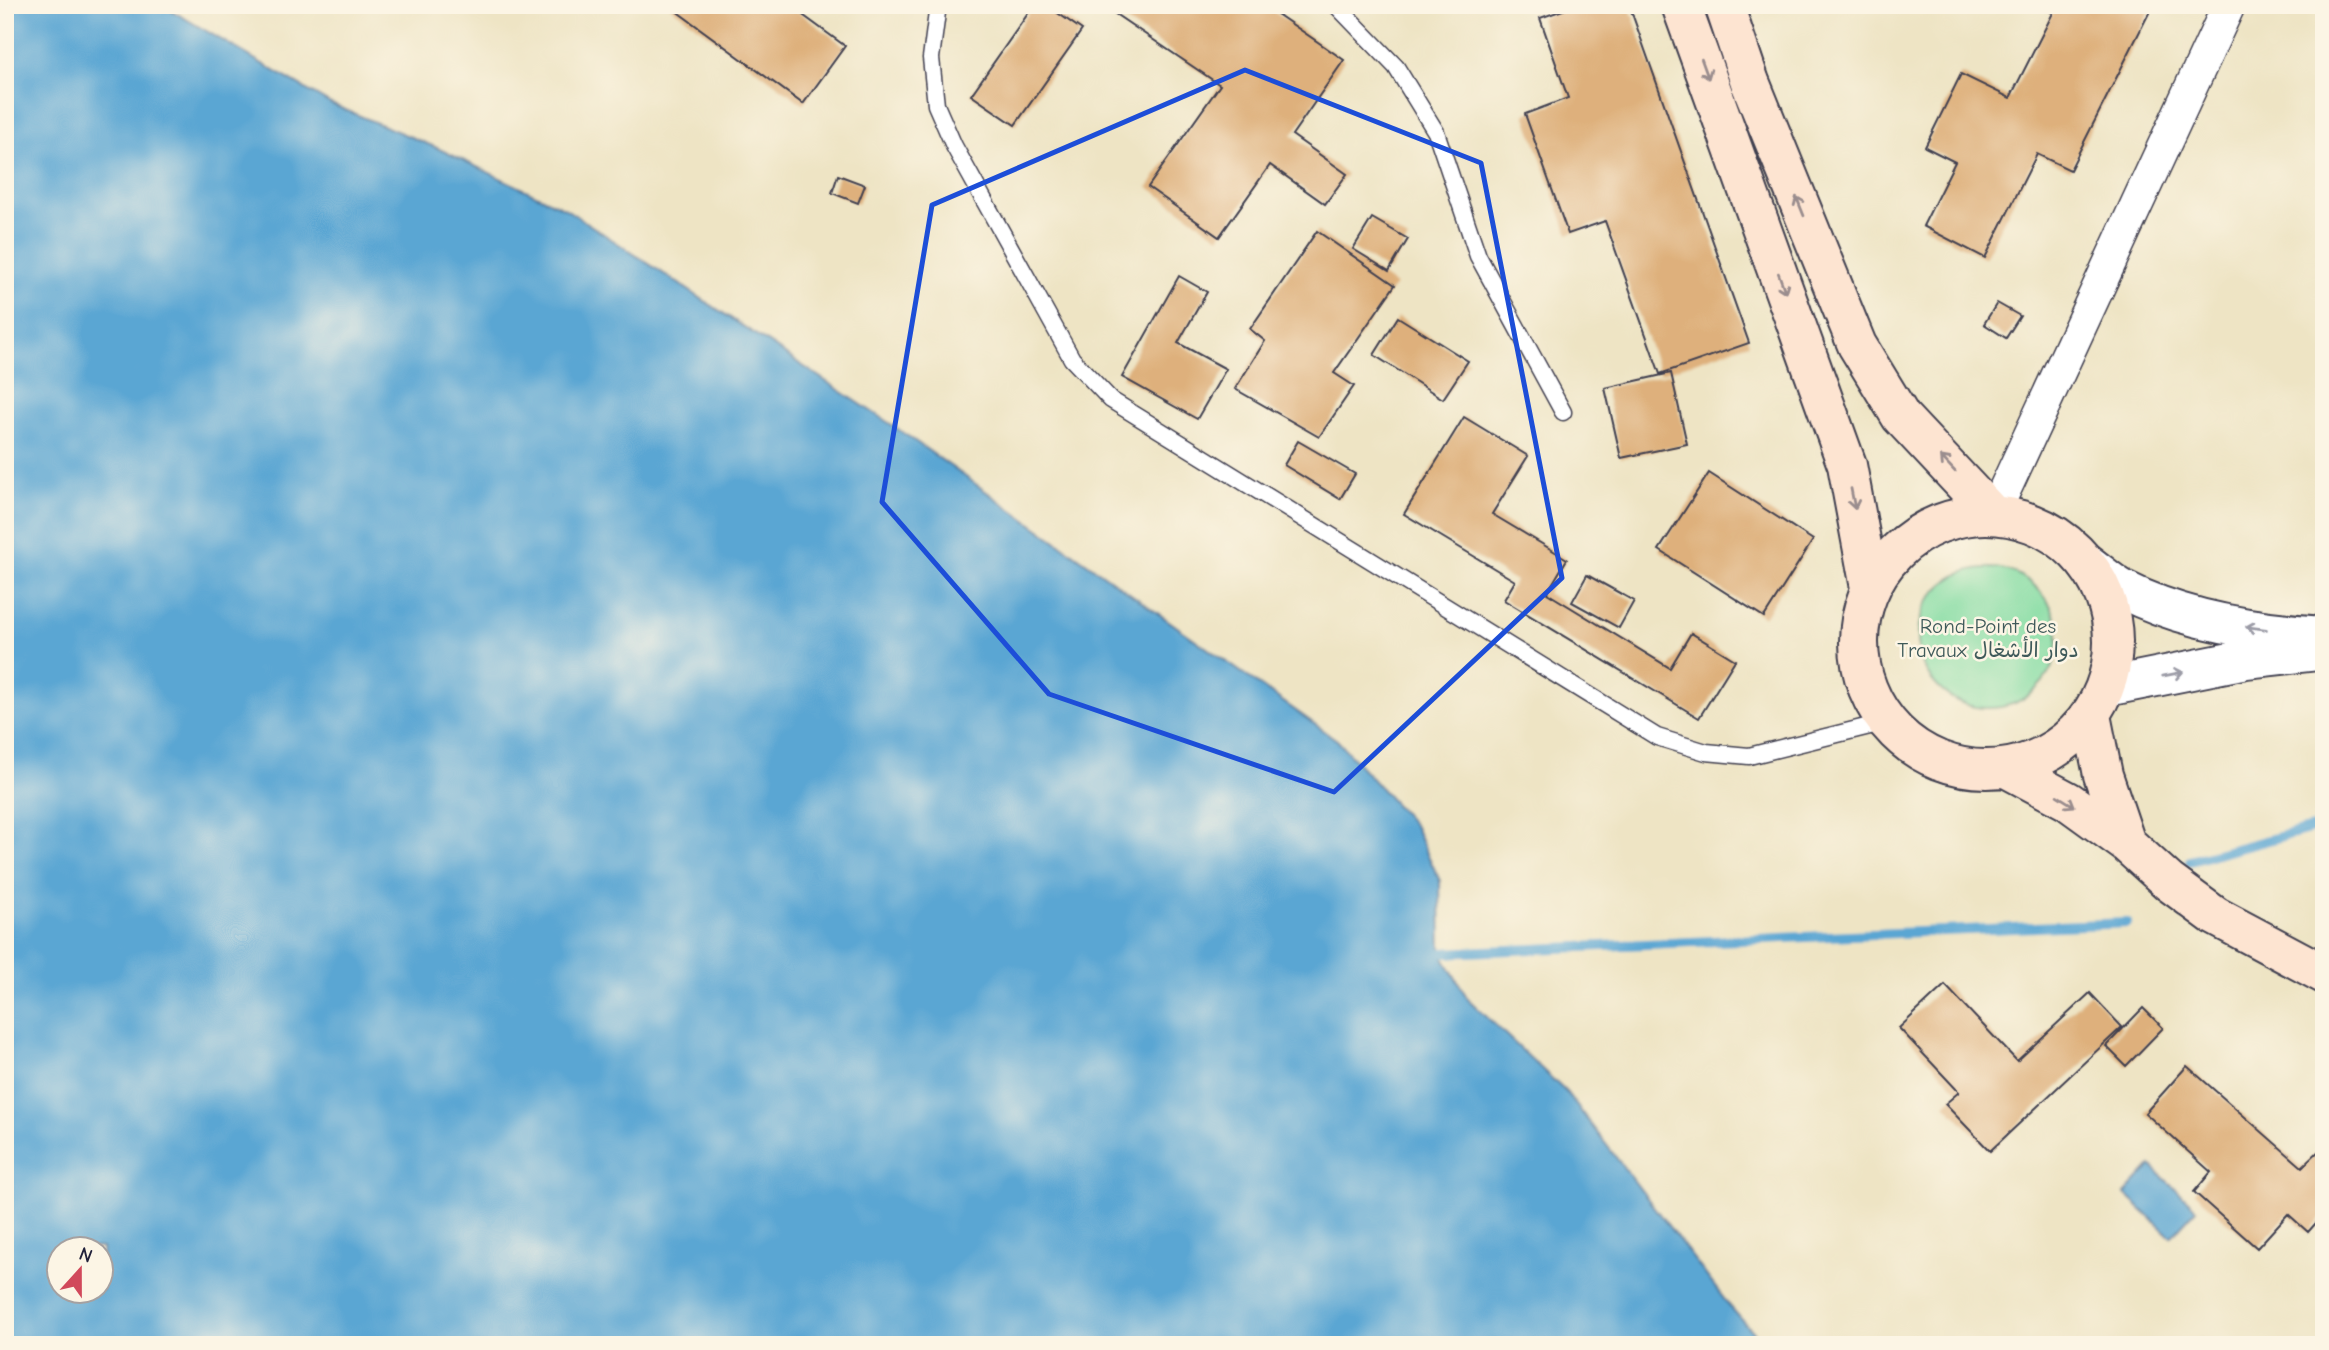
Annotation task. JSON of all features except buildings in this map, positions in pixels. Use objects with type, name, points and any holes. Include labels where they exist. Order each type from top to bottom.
[{"type":"main road","points":[[1681,5],[1847,465],[1870,588]]},
{"type":"main road","points":[[1724,5],[1750,82],[1857,345],[1901,417],[1993,515]]},
{"type":"main road","points":[[1993,515],[2038,527],[2059,538],[2085,562],[2103,590],[2112,622],[2114,655],[2099,701],[2068,741],[2039,758],[2006,768],[1973,769],[1940,761],[1910,745],[1886,722],[1868,691],[1859,657],[1859,621],[1870,588],[1891,556],[1920,533],[1955,519],[1993,515]]},
{"type":"main road","points":[[2099,701],[2103,775],[2126,843]]},
{"type":"main road","points":[[2006,768],[2068,801],[2126,843],[2169,883],[2215,916],[2324,974]]},
{"type":"street","points":[[1993,515],[2229,5]]},
{"type":"street","points":[[2085,562],[2122,589],[2160,607],[2228,624],[2324,636]]},
{"type":"street","points":[[2099,701],[2246,659],[2324,650]]},
{"type":"lane","points":[[938,5],[931,58],[936,105],[954,146],[1072,359],[1111,400],[1657,737],[1706,752],[1749,756],[1886,722]]},
{"type":"lane","points":[[1336,5],[1396,67],[1436,132],[1478,256],[1563,412]]},
{"type":"highlighted area","points":[[1245,70],[1481,163],[1562,578],[1334,792],[1049,694],[882,502],[932,205]]},
{"type":"green space","name":"Rond-Point des Travaux دوار الأشغال","points":[[1988,568],[2015,574],[2037,589],[2052,611],[2058,638],[2052,665],[2037,687],[2015,702],[1988,708],[1961,702],[1939,687],[1924,665],[1918,638],[1924,611],[1939,589],[1961,574]]},
{"type":"water","points":[[5,5],[162,5],[331,104],[435,147],[566,209],[895,427],[1337,740],[1414,825],[1440,881],[1441,953],[1468,999],[1566,1092],[1728,1304],[1764,1345],[5,1345]]},
{"type":"water","points":[[2151,1166],[2197,1209],[2171,1237],[2125,1194]]},
{"type":"waterway","points":[[2190,861],[2324,825]]},
{"type":"waterway","points":[[1441,953],[2127,923]]}]
